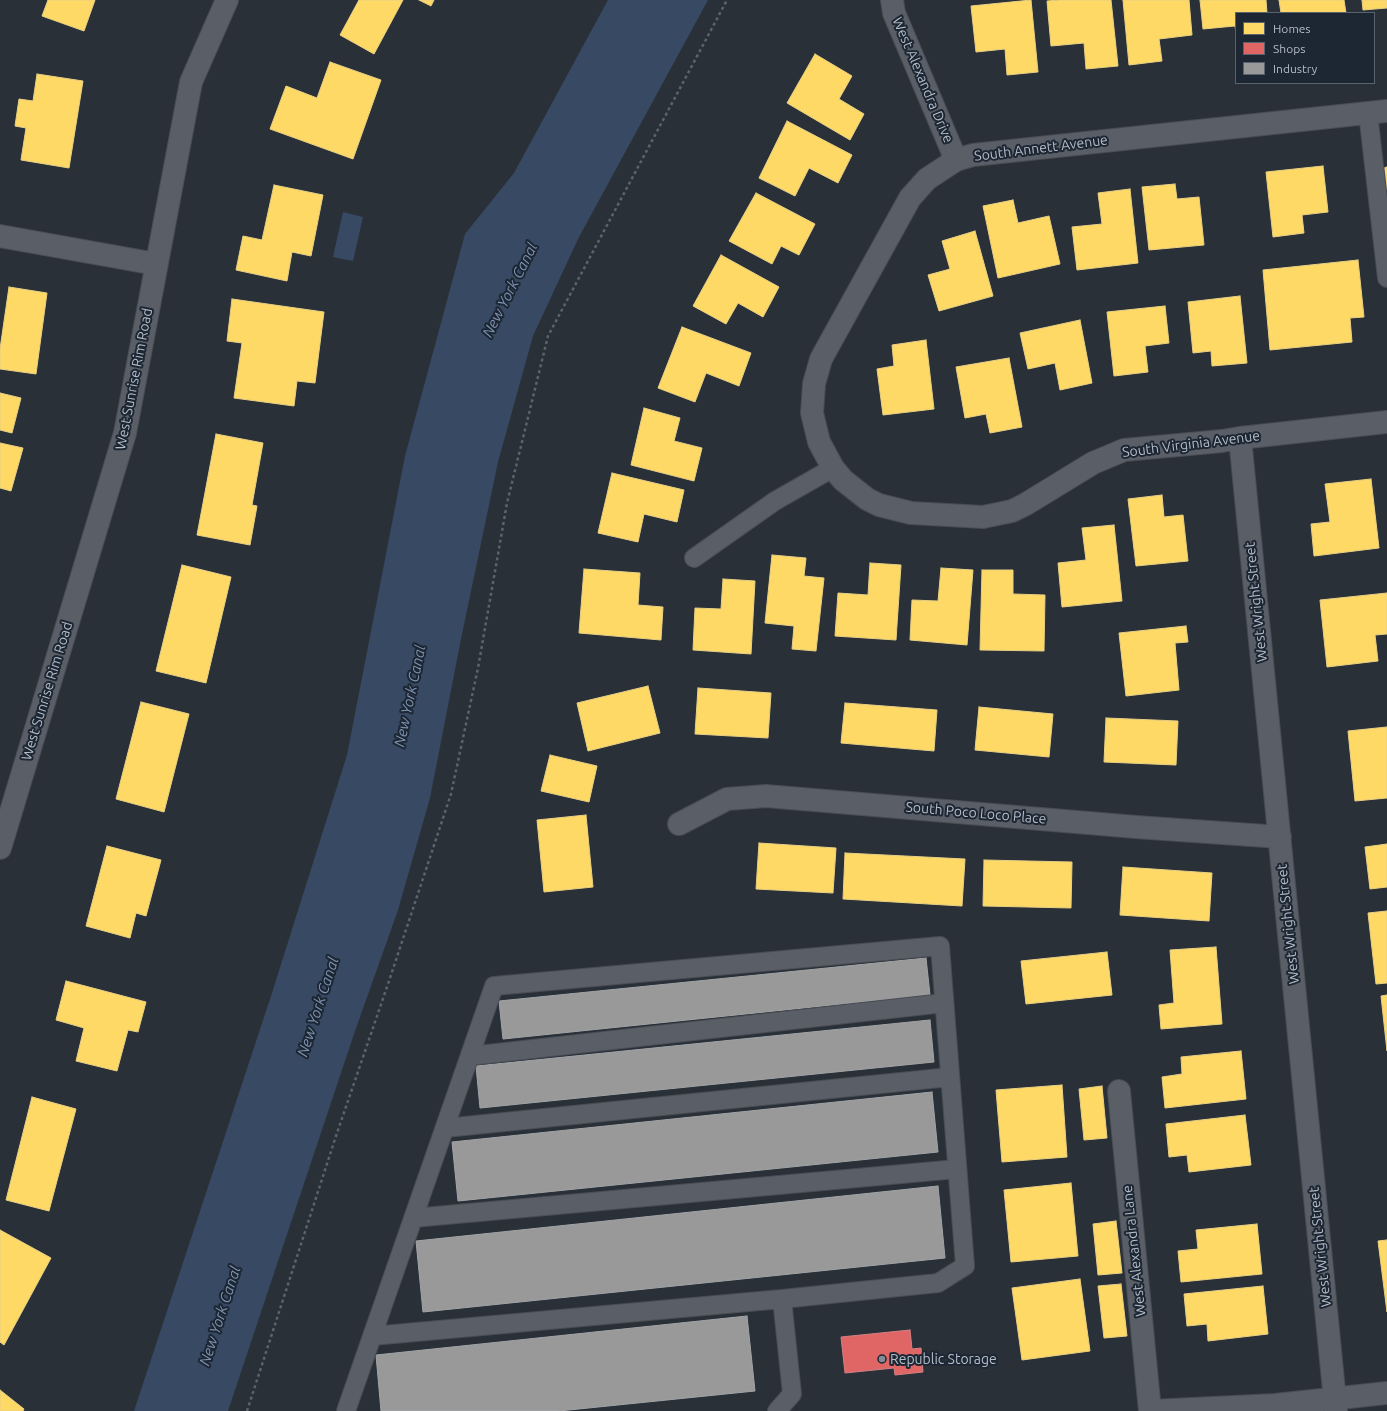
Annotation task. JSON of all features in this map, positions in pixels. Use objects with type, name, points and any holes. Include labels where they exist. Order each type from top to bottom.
[{"type":"street","name":"West Sunrise Rim Road","points":[[0,848],[125,433],[191,82],[227,0]]},
{"type":"street","name":"West Alexandra Drive","points":[[892,0],[894,12],[956,160]]},
{"type":"street","name":"South Annett Avenue","points":[[833,468],[819,442],[812,413],[814,384],[821,359],[910,198],[927,179],[956,160],[973,155],[1378,112]]},
{"type":"street","points":[[0,236],[156,264]]},
{"type":"street","name":"South Virginia Avenue","points":[[833,468],[849,485],[867,499],[879,505],[912,514],[983,517],[1012,511],[1019,508],[1093,463],[1124,450],[1222,441],[1387,422]]},
{"type":"street","name":"West Wright Street","points":[[1240,438],[1336,1405]]},
{"type":"street","name":"South Poco Loco Place","points":[[678,824],[727,799],[766,796],[1136,827],[1280,837]]},
{"type":"street","name":"West Alexandra Lane","points":[[1119,1091],[1150,1411]]},
{"type":"street","points":[[1150,1411],[1336,1405],[1387,1393]]},
{"type":"lane","points":[[1378,112],[1387,278]]},
{"type":"lane","points":[[694,558],[775,501],[833,468]]},
{"type":"lane","points":[[346,1411],[372,1336],[413,1218],[445,1128],[494,986],[940,946],[965,1266],[938,1283],[782,1299],[372,1336]]},
{"type":"lane","points":[[470,1056],[944,1002]]},
{"type":"lane","points":[[445,1128],[950,1077]]},
{"type":"lane","points":[[413,1218],[957,1168]]},
{"type":"lane","points":[[777,1411],[792,1394],[782,1299]]},
{"type":"path","points":[[247,1411],[336,1136],[451,794],[478,668],[507,503],[548,336],[727,0]]},
{"type":"water","name":"New York Canal","points":[[608,0],[708,0],[578,239],[533,336],[498,462],[430,798],[398,910],[354,1034],[228,1411],[134,1411],[271,996],[347,755],[405,456],[465,234],[514,173]]},
{"type":"water","points":[[343,212],[363,217],[353,261],[333,257]]},
{"type":"building: Homes","points":[[48,0],[95,0],[84,31],[42,16]]},
{"type":"building: Homes","points":[[359,0],[403,0],[374,54],[340,35]]},
{"type":"building: Homes","points":[[419,0],[434,0],[431,6]]},
{"type":"building: Homes","points":[[1031,0],[1038,72],[1007,75],[1005,49],[976,52],[971,6]]},
{"type":"building: Homes","points":[[1111,0],[1118,66],[1086,69],[1084,43],[1051,46],[1047,1]]},
{"type":"building: Homes","points":[[1123,0],[1189,0],[1192,35],[1159,39],[1162,61],[1129,65]]},
{"type":"building: Homes","points":[[1200,0],[1266,0],[1267,12],[1235,12],[1235,26],[1203,29]]},
{"type":"building: Homes","points":[[1279,0],[1344,0],[1346,12],[1281,12]]},
{"type":"building: Homes","points":[[1362,0],[1387,0],[1387,8],[1363,10]]},
{"type":"building: Homes","points":[[815,54],[852,76],[839,99],[864,114],[850,140],[787,103]]},
{"type":"building: Homes","points":[[330,62],[381,80],[353,159],[270,129],[286,86],[317,98]]},
{"type":"building: Homes","points":[[37,74],[83,81],[69,168],[21,160],[26,128],[15,126],[19,99],[33,101]]},
{"type":"building: Homes","points":[[787,121],[852,155],[838,183],[809,168],[795,196],[759,178]]},
{"type":"building: Homes","points":[[1323,166],[1328,212],[1302,215],[1304,233],[1273,237],[1266,172]]},
{"type":"building: Homes","points":[[1387,167],[1387,200],[1384,168]]},
{"type":"building: Homes","points":[[1175,184],[1177,199],[1199,197],[1204,245],[1149,250],[1142,187]]},
{"type":"building: Homes","points":[[274,185],[323,195],[311,256],[292,252],[287,281],[236,270],[243,236],[262,240]]},
{"type":"building: Homes","points":[[1130,189],[1138,263],[1077,270],[1072,227],[1102,224],[1098,193]]},
{"type":"building: Homes","points":[[756,193],[815,224],[799,255],[781,246],[772,264],[729,241]]},
{"type":"building: Homes","points":[[1013,200],[1018,223],[1049,216],[1060,264],[998,278],[983,206]]},
{"type":"building: Homes","points":[[975,231],[993,296],[939,311],[928,275],[950,269],[942,241]]},
{"type":"building: Homes","points":[[721,255],[779,287],[763,317],[738,303],[726,324],[693,306]]},
{"type":"building: Homes","points":[[1358,260],[1364,317],[1350,318],[1352,342],[1270,350],[1263,270]]},
{"type":"building: Homes","points":[[9,287],[47,293],[36,374],[0,369],[0,349]]},
{"type":"building: Homes","points":[[1240,296],[1247,363],[1212,366],[1211,351],[1193,353],[1188,302]]},
{"type":"building: Homes","points":[[232,299],[324,312],[315,383],[297,381],[294,406],[234,398],[242,343],[227,341]]},
{"type":"building: Homes","points":[[1165,306],[1169,343],[1145,346],[1148,372],[1114,376],[1107,312]]},
{"type":"building: Homes","points":[[1080,320],[1092,383],[1060,390],[1055,363],[1028,369],[1020,333]]},
{"type":"building: Homes","points":[[682,327],[751,353],[739,386],[706,373],[695,402],[658,388]]},
{"type":"building: Homes","points":[[926,340],[934,409],[883,415],[877,369],[894,366],[892,345]]},
{"type":"building: Homes","points":[[1009,358],[1022,427],[990,433],[986,414],[965,418],[956,367]]},
{"type":"building: Homes","points":[[0,393],[21,398],[12,433],[0,430]]},
{"type":"building: Homes","points":[[644,408],[680,418],[674,441],[702,448],[694,481],[631,465]]},
{"type":"building: Homes","points":[[216,434],[263,443],[252,505],[257,506],[250,545],[197,535]]},
{"type":"building: Homes","points":[[0,443],[23,448],[11,491],[0,488]]},
{"type":"building: Homes","points":[[612,473],[684,490],[677,522],[644,514],[638,542],[598,533]]},
{"type":"building: Homes","points":[[1371,479],[1379,548],[1314,556],[1311,524],[1330,522],[1325,484]]},
{"type":"building: Homes","points":[[1162,495],[1164,517],[1183,515],[1188,561],[1136,566],[1128,499]]},
{"type":"building: Homes","points":[[1114,525],[1122,601],[1062,607],[1058,563],[1086,560],[1082,528]]},
{"type":"building: Homes","points":[[772,555],[806,558],[804,576],[824,578],[816,651],[792,649],[794,626],[765,623]]},
{"type":"building: Homes","points":[[870,563],[901,565],[896,640],[835,636],[838,593],[868,595]]},
{"type":"building: Homes","points":[[182,565],[231,577],[206,683],[156,671]]},
{"type":"building: Homes","points":[[941,568],[973,570],[967,645],[910,640],[912,600],[938,601]]},
{"type":"building: Homes","points":[[584,569],[640,573],[638,605],[663,607],[661,640],[579,633]]},
{"type":"building: Homes","points":[[982,570],[1013,570],[1013,594],[1045,595],[1044,651],[980,650]]},
{"type":"building: Homes","points":[[723,579],[755,581],[751,654],[693,650],[695,608],[721,609]]},
{"type":"building: Homes","points":[[1387,593],[1387,634],[1375,635],[1378,661],[1327,667],[1320,600]]},
{"type":"building: Homes","points":[[1186,626],[1188,642],[1175,643],[1179,690],[1126,696],[1119,633]]},
{"type":"building: Homes","points":[[648,686],[660,733],[588,751],[577,703]]},
{"type":"building: Homes","points":[[698,688],[771,693],[768,738],[695,734]]},
{"type":"building: Homes","points":[[141,702],[189,714],[164,812],[116,799]]},
{"type":"building: Homes","points":[[845,703],[937,710],[934,751],[841,743]]},
{"type":"building: Homes","points":[[979,707],[1053,714],[1049,757],[975,750]]},
{"type":"building: Homes","points":[[1106,718],[1178,721],[1176,765],[1104,762]]},
{"type":"building: Homes","points":[[1387,727],[1387,798],[1355,801],[1348,731]]},
{"type":"building: Homes","points":[[550,755],[597,766],[589,802],[541,791]]},
{"type":"building: Homes","points":[[586,815],[593,887],[544,892],[537,820]]},
{"type":"building: Homes","points":[[759,843],[836,848],[833,893],[756,889]]},
{"type":"building: Homes","points":[[1387,844],[1387,887],[1370,889],[1365,847]]},
{"type":"building: Homes","points":[[107,846],[161,860],[146,916],[136,913],[130,938],[86,926]]},
{"type":"building: Homes","points":[[845,853],[965,859],[962,906],[843,899]]},
{"type":"building: Homes","points":[[984,860],[1072,862],[1071,908],[983,906]]},
{"type":"building: Homes","points":[[1123,867],[1212,873],[1209,921],[1120,915]]},
{"type":"building: Homes","points":[[1387,911],[1387,983],[1376,984],[1368,913]]},
{"type":"building: Homes","points":[[1216,947],[1222,1024],[1161,1029],[1159,1005],[1174,1003],[1170,950]]},
{"type":"building: Homes","points":[[1107,952],[1112,995],[1026,1004],[1021,961]]},
{"type":"building: Homes","points":[[66,981],[146,1002],[138,1032],[128,1030],[117,1071],[76,1061],[84,1028],[56,1020]]},
{"type":"building: Homes","points":[[1387,995],[1387,1051],[1381,996]]},
{"type":"building: Homes","points":[[1241,1051],[1246,1099],[1165,1108],[1162,1077],[1182,1074],[1181,1057]]},
{"type":"building: Homes","points":[[1062,1085],[1067,1157],[1002,1162],[996,1090]]},
{"type":"building: Homes","points":[[1102,1086],[1107,1138],[1084,1140],[1079,1089]]},
{"type":"building: Homes","points":[[32,1097],[76,1109],[49,1211],[6,1200]]},
{"type":"building: Homes","points":[[1245,1115],[1251,1165],[1189,1172],[1187,1155],[1169,1157],[1166,1124]]},
{"type":"building: Homes","points":[[1071,1183],[1078,1256],[1011,1262],[1004,1190]]},
{"type":"building: Homes","points":[[1116,1221],[1122,1273],[1098,1275],[1093,1224]]},
{"type":"building: Homes","points":[[1257,1224],[1262,1274],[1181,1282],[1178,1251],[1198,1249],[1196,1230]]},
{"type":"building: Homes","points":[[0,1230],[51,1258],[4,1345],[0,1342]]},
{"type":"building: Homes","points":[[1387,1240],[1387,1312],[1378,1241]]},
{"type":"building: Homes","points":[[1080,1279],[1090,1351],[1022,1360],[1012,1288]]},
{"type":"building: Homes","points":[[1121,1284],[1127,1336],[1104,1338],[1098,1286]]},
{"type":"building: Homes","points":[[1263,1286],[1268,1334],[1208,1341],[1207,1324],[1187,1326],[1184,1294]]},
{"type":"building: Homes","points":[[0,1390],[24,1409],[23,1411],[0,1411]]},
{"type":"building: Shops","name":"Republic Storage","points":[[910,1330],[912,1349],[921,1348],[923,1372],[895,1375],[894,1368],[845,1373],[841,1337]]},
{"type":"building: Industry","points":[[926,958],[930,995],[503,1039],[499,1001]]},
{"type":"building: Industry","points":[[930,1020],[934,1062],[480,1108],[476,1066]]},
{"type":"building: Industry","points":[[932,1092],[938,1152],[458,1201],[452,1142]]},
{"type":"building: Industry","points":[[938,1186],[945,1258],[423,1312],[416,1241]]},
{"type":"building: Industry","points":[[747,1316],[755,1391],[559,1411],[381,1411],[376,1355]]},
{"type":"place","name":"Republic Storage","points":[[882,1359]]}]
